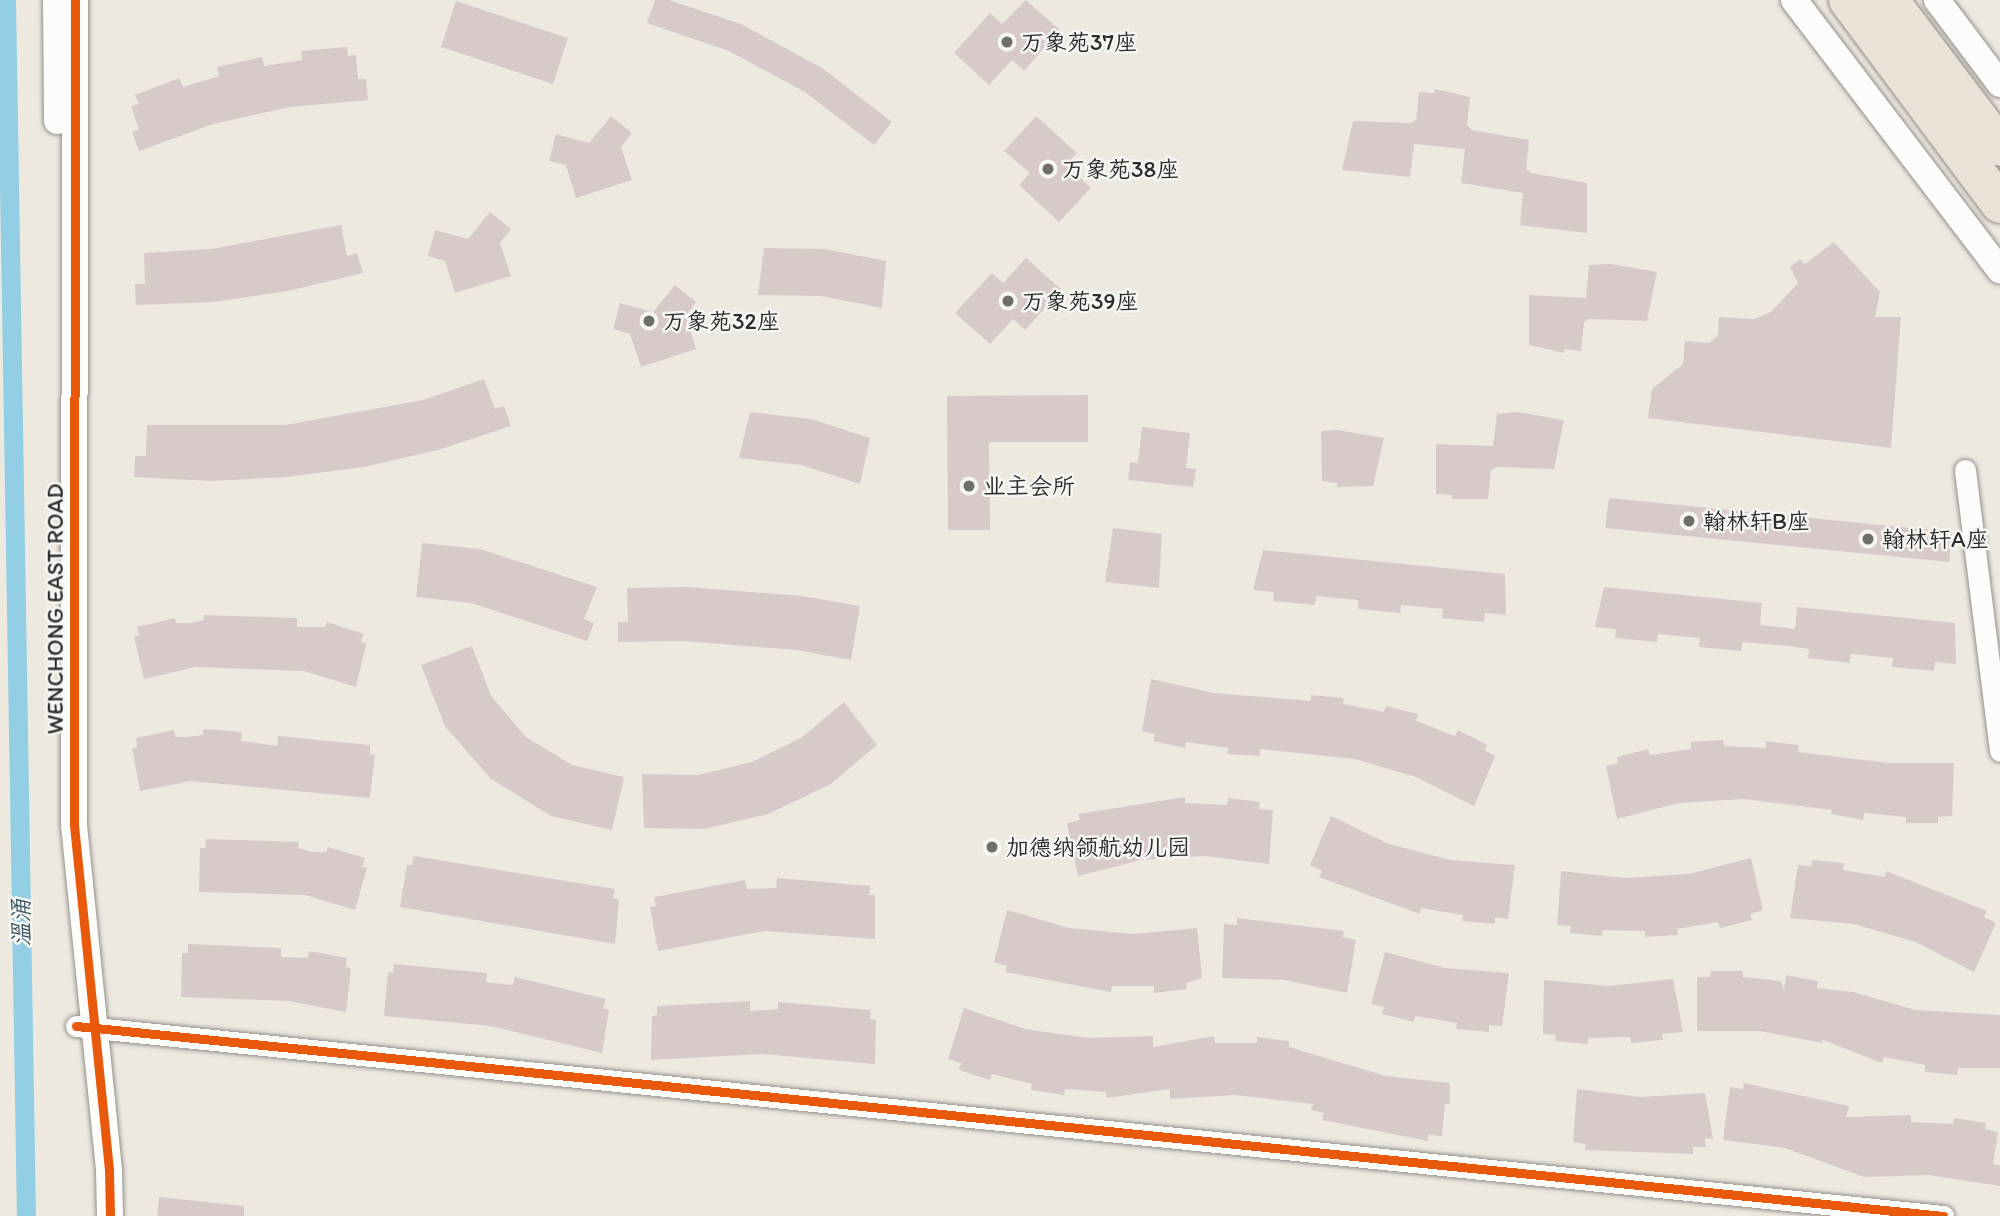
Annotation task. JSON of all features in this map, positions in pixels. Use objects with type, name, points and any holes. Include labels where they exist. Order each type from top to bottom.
[{"type":"highway","points":[[1848,0],[2000,204]]},
{"type":"highway","points":[[1889,0],[2000,147]]},
{"type":"street","name":"WENCHONG EAST ROAD","points":[[56,0],[58,821],[110,1216]]},
{"type":"street","name":"WENCHONG EAST ROAD","points":[[75,0],[74,825],[92,1216]]},
{"type":"street","points":[[1794,0],[2000,271]]},
{"type":"street","points":[[1937,0],[2000,84]]},
{"type":"street","points":[[1965,470],[2000,751]]},
{"type":"street","points":[[85,1026],[1943,1216]]},
{"type":"building","points":[[655,0],[669,0],[741,24],[822,68],[892,122],[874,145],[805,92],[729,51],[647,23]]},
{"type":"building","name":"万象苑37座","points":[[1026,0],[1060,30],[1024,71],[1012,60],[989,85],[954,53],[990,13],[1002,24]]},
{"type":"building","points":[[456,1],[568,38],[553,84],[441,47]]},
{"type":"building","points":[[347,47],[348,56],[356,55],[358,79],[366,79],[368,100],[290,107],[213,124],[139,151],[132,132],[139,129],[131,106],[139,104],[135,95],[179,78],[183,87],[219,76],[217,67],[262,57],[264,66],[302,60],[301,51]]},
{"type":"building","points":[[1435,89],[1470,97],[1467,125],[1472,130],[1529,140],[1526,169],[1531,173],[1587,183],[1587,233],[1520,225],[1523,193],[1461,183],[1465,149],[1414,144],[1410,177],[1342,170],[1353,121],[1410,123],[1416,120],[1419,92],[1434,93]]},
{"type":"building","points":[[611,116],[632,133],[621,147],[632,180],[576,198],[566,165],[549,161],[556,134],[589,143]]},
{"type":"building","name":"万象苑38座","points":[[1036,116],[1077,153],[1066,165],[1091,188],[1059,222],[1019,185],[1030,173],[1004,151]]},
{"type":"building","points":[[490,212],[511,229],[500,243],[511,276],[455,293],[445,261],[428,256],[435,230],[468,239]]},
{"type":"building","points":[[341,225],[347,256],[357,253],[363,273],[288,291],[213,302],[136,305],[135,284],[145,284],[144,253],[211,249]]},
{"type":"building","points":[[1834,242],[1880,292],[1875,317],[1901,317],[1891,448],[1648,418],[1652,389],[1683,364],[1685,341],[1709,343],[1718,335],[1719,317],[1754,319],[1771,312],[1798,283],[1790,267],[1800,259],[1805,264]]},
{"type":"building","points":[[764,248],[825,249],[886,261],[882,308],[821,296],[758,295]]},
{"type":"building","name":"万象苑39座","points":[[1026,258],[1062,290],[1025,330],[1013,319],[990,344],[955,313],[992,273],[1003,283]]},
{"type":"building","points":[[1611,264],[1657,272],[1647,321],[1589,319],[1584,322],[1581,351],[1565,349],[1564,353],[1529,345],[1529,295],[1586,298],[1589,265]]},
{"type":"building","name":"万象苑32座","points":[[675,285],[696,302],[686,316],[696,349],[641,367],[630,334],[613,329],[620,303],[653,312]]},
{"type":"building","points":[[484,379],[495,409],[504,406],[511,426],[438,450],[364,467],[287,477],[211,481],[134,477],[135,456],[146,456],[147,425],[285,425],[423,400]]},
{"type":"building","name":"业主会所","points":[[1088,395],[1088,442],[989,442],[990,530],[948,530],[947,396]]},
{"type":"building","points":[[750,412],[811,419],[870,438],[860,484],[801,465],[739,458]]},
{"type":"building","points":[[1518,412],[1564,420],[1554,469],[1497,467],[1491,470],[1488,499],[1452,499],[1452,495],[1436,494],[1436,444],[1493,446],[1497,414]]},
{"type":"building","points":[[1142,427],[1190,433],[1186,468],[1196,469],[1193,487],[1128,480],[1130,462],[1138,463]]},
{"type":"building","points":[[1338,430],[1384,438],[1373,486],[1337,487],[1337,483],[1322,481],[1321,431]]},
{"type":"building","points":[[1609,498],[1952,532],[1949,562],[1605,528]]},
{"type":"building","points":[[1113,528],[1162,534],[1159,588],[1105,582]]},
{"type":"building","points":[[422,543],[480,549],[597,587],[584,619],[594,623],[587,641],[471,603],[416,597]]},
{"type":"building","points":[[1263,550],[1505,574],[1506,615],[1485,613],[1484,622],[1442,618],[1443,609],[1401,605],[1400,613],[1358,609],[1358,600],[1316,596],[1315,605],[1273,601],[1274,592],[1253,590]]},
{"type":"building","points":[[687,587],[802,596],[860,606],[851,660],[797,650],[683,641],[618,642],[618,622],[628,622],[627,588]]},
{"type":"building","points":[[1604,587],[1762,603],[1760,625],[1795,629],[1797,607],[1955,623],[1956,664],[1935,662],[1934,671],[1892,667],[1893,658],[1851,654],[1850,663],[1808,658],[1809,649],[1788,646],[1742,642],[1741,651],[1699,647],[1700,638],[1658,634],[1657,642],[1615,638],[1616,629],[1595,627]]},
{"type":"building","points":[[204,615],[297,618],[297,627],[325,627],[327,622],[364,634],[361,642],[366,644],[356,687],[304,671],[195,667],[144,679],[134,637],[139,635],[137,627],[175,618],[176,623],[191,623],[204,620]]},
{"type":"building","points":[[472,646],[491,696],[526,737],[572,765],[624,777],[612,830],[551,816],[490,778],[445,726],[421,665]]},
{"type":"building","points":[[1151,679],[1214,693],[1311,701],[1311,695],[1344,698],[1343,704],[1384,712],[1386,706],[1418,714],[1416,721],[1455,736],[1458,730],[1487,745],[1484,750],[1495,756],[1474,806],[1416,777],[1354,759],[1260,749],[1260,756],[1227,754],[1228,748],[1186,742],[1185,748],[1153,741],[1155,734],[1142,731]]},
{"type":"building","points":[[844,702],[877,745],[831,784],[768,814],[704,829],[644,828],[642,774],[698,775],[752,762],[801,738]]},
{"type":"building","points":[[203,729],[242,732],[241,741],[277,746],[278,736],[370,745],[370,754],[375,755],[370,798],[191,781],[140,791],[132,748],[137,747],[136,738],[174,730],[175,737],[203,735]]},
{"type":"building","points":[[1723,740],[1724,746],[1766,748],[1766,741],[1799,745],[1798,752],[1889,763],[1954,763],[1952,816],[1938,817],[1938,823],[1906,823],[1906,817],[1864,813],[1863,820],[1831,814],[1832,810],[1743,799],[1679,803],[1617,819],[1606,766],[1618,763],[1617,757],[1648,749],[1650,755],[1691,749],[1691,742]]},
{"type":"building","points":[[1185,797],[1185,803],[1227,805],[1228,798],[1260,802],[1259,809],[1273,810],[1269,864],[1205,856],[1141,860],[1078,876],[1067,823],[1080,820],[1078,814]]},
{"type":"building","points":[[1331,816],[1389,844],[1451,860],[1515,865],[1508,919],[1495,917],[1495,924],[1462,921],[1463,915],[1421,908],[1420,914],[1319,877],[1322,871],[1310,865]]},
{"type":"building","points":[[206,839],[299,842],[298,848],[312,852],[326,852],[328,847],[365,858],[362,867],[367,868],[355,910],[305,895],[199,892],[200,848],[205,848]]},
{"type":"building","points":[[414,856],[615,889],[613,898],[619,900],[615,944],[400,907],[407,865],[412,865]]},
{"type":"building","points":[[1751,858],[1763,910],[1750,914],[1752,920],[1720,928],[1718,922],[1677,929],[1678,935],[1645,937],[1645,931],[1603,930],[1602,936],[1570,933],[1571,926],[1557,925],[1561,871],[1625,878],[1689,874]]},
{"type":"building","points":[[1812,860],[1844,863],[1843,870],[1885,877],[1886,871],[1987,911],[1984,917],[1996,923],[1974,972],[1916,942],[1854,924],[1790,918],[1798,865],[1811,866]]},
{"type":"building","points":[[777,878],[870,886],[869,895],[875,895],[875,939],[764,931],[658,951],[650,907],[656,906],[654,897],[745,880],[747,889],[776,888]]},
{"type":"building","points":[[1007,910],[1069,928],[1133,934],[1197,928],[1202,978],[1186,983],[1187,989],[1154,993],[1154,986],[1112,986],[1111,992],[1005,972],[1007,966],[994,962]]},
{"type":"building","points":[[1237,918],[1344,931],[1343,937],[1356,940],[1347,993],[1284,980],[1222,978],[1224,924],[1237,925]]},
{"type":"building","points":[[188,944],[281,948],[281,957],[308,958],[309,951],[347,958],[346,967],[351,968],[346,1012],[288,1001],[181,997],[182,953],[188,953]]},
{"type":"building","points":[[1385,952],[1445,968],[1509,973],[1502,1026],[1489,1025],[1489,1032],[1456,1029],[1457,1023],[1415,1016],[1414,1022],[1382,1014],[1384,1007],[1371,1004]]},
{"type":"building","points":[[394,964],[487,973],[486,982],[513,985],[515,977],[606,999],[603,1008],[609,1010],[602,1053],[491,1026],[384,1016],[388,972],[393,973]]},
{"type":"building","points":[[1711,971],[1743,971],[1743,977],[1781,981],[1784,990],[1786,975],[1818,981],[1817,988],[1853,992],[1915,1010],[2000,1015],[2000,1068],[1958,1068],[1957,1075],[1925,1072],[1925,1065],[1884,1057],[1882,1063],[1823,1040],[1822,1043],[1759,1031],[1697,1031],[1697,977],[1710,977]]},
{"type":"building","points":[[1673,979],[1683,1032],[1662,1034],[1663,1040],[1631,1043],[1630,1037],[1588,1038],[1588,1044],[1555,1041],[1556,1035],[1543,1034],[1544,980],[1609,986]]},
{"type":"building","points":[[750,1001],[750,1011],[778,1009],[778,1002],[871,1010],[870,1019],[876,1020],[875,1064],[762,1054],[651,1060],[652,1016],[657,1015],[657,1006]]},
{"type":"building","points":[[964,1008],[1025,1029],[1088,1038],[1153,1036],[1153,1047],[1214,1036],[1215,1043],[1257,1043],[1257,1037],[1289,1041],[1289,1047],[1386,1076],[1450,1083],[1450,1104],[1445,1104],[1442,1136],[1428,1135],[1428,1141],[1322,1120],[1324,1113],[1311,1110],[1313,1104],[1235,1095],[1170,1099],[1170,1089],[1107,1098],[1106,1092],[1065,1089],[1064,1095],[1031,1090],[1032,1084],[992,1074],[990,1080],[959,1070],[961,1063],[948,1059]]},
{"type":"building","points":[[1744,1083],[1849,1106],[1846,1117],[1911,1115],[1911,1122],[1953,1124],[1954,1118],[1986,1123],[1985,1129],[1998,1132],[1993,1164],[2000,1165],[2000,1186],[1928,1175],[1864,1177],[1785,1148],[1723,1140],[1730,1087],[1743,1089]]},
{"type":"building","points":[[1577,1089],[1641,1097],[1705,1093],[1713,1139],[1705,1138],[1706,1147],[1693,1147],[1693,1154],[1585,1150],[1586,1144],[1573,1142]]},
{"type":"building","points":[[159,1197],[244,1206],[244,1216],[157,1216]]},
{"type":"waterway","name":"温涌","points":[[6,0],[26,1216]]},
{"type":"cycle path","points":[[75,0],[74,825],[109,1171],[110,1216]]},
{"type":"cycle path","points":[[76,1026],[1943,1216]]},
{"type":"place","name":"万象苑37座","points":[[1007,42]]},
{"type":"place","name":"万象苑38座","points":[[1048,169]]},
{"type":"place","name":"万象苑39座","points":[[1008,301]]},
{"type":"place","name":"万象苑32座","points":[[649,321]]},
{"type":"place","name":"业主会所","points":[[969,486]]},
{"type":"place","name":"翰林轩B座","points":[[1689,521]]},
{"type":"place","name":"翰林轩A座","points":[[1868,539]]},
{"type":"place","name":"加德纳领航幼儿园","points":[[992,847]]}]
